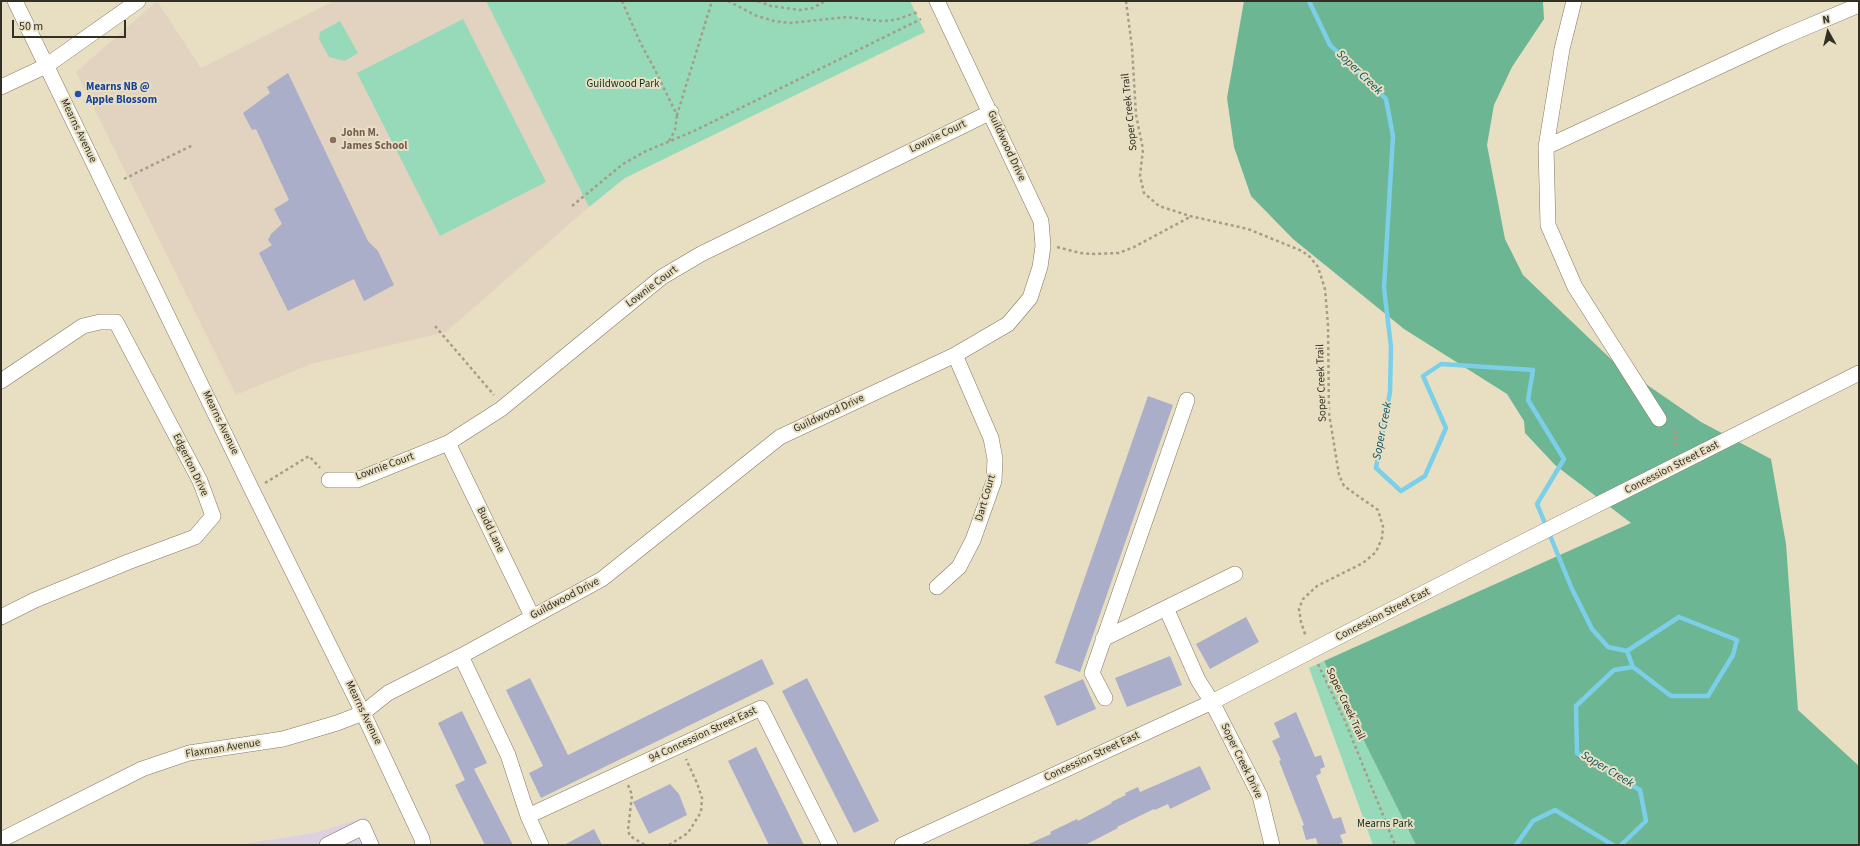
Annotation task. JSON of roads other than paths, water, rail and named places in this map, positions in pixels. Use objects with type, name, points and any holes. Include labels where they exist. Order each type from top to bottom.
[{"type":"street","name":"Mearns Avenue","points":[[15,1],[252,490],[363,713],[422,839],[423,845]]},
{"type":"street","points":[[1,87],[46,66],[138,1]]},
{"type":"street","name":"Guildwood Drive","points":[[363,713],[388,694],[461,656],[602,578],[780,437],[955,355],[1008,324],[1030,298],[1040,268],[1043,246],[1041,221],[991,112],[937,1]]},
{"type":"street","points":[[1574,1],[1562,49],[1546,147],[1548,225],[1575,287],[1659,419]]},
{"type":"street","points":[[1546,147],[1783,37],[1859,5]]},
{"type":"street","name":"Lownie Court","points":[[329,480],[357,480],[448,443],[502,409],[662,277],[701,254],[991,112]]},
{"type":"street","name":"Edgerton Drive","points":[[1,381],[83,326],[100,322],[116,322],[200,481],[213,516],[195,537],[121,564],[35,600],[1,617]]},
{"type":"street","name":"Dart Court","points":[[937,587],[959,567],[973,540],[994,481],[995,459],[991,438],[955,355]]},
{"type":"street","name":"Concession Street East","points":[[902,845],[1212,702],[1523,542],[1859,373]]},
{"type":"street","points":[[1105,698],[1092,673],[1187,400]]},
{"type":"street","name":"Budd Lane","points":[[448,443],[532,616]]},
{"type":"street","points":[[1103,639],[1235,574]]},
{"type":"street","name":"Soper Creek Drive","points":[[1166,608],[1198,680],[1212,702],[1260,796],[1272,845]]},
{"type":"street","points":[[461,656],[508,755],[528,816],[541,845]]},
{"type":"street","name":"94 Concession Street East","points":[[528,816],[761,708],[830,845]]},
{"type":"street","name":"Flaxman Avenue","points":[[1,840],[142,769],[189,753],[284,739],[338,723],[363,713]]},
{"type":"street","points":[[327,845],[363,827],[371,845]]},
{"type":"waterway","name":"Soper Creek","points":[[1309,1],[1330,45],[1386,99],[1393,136],[1384,288],[1391,347],[1390,392],[1376,468],[1401,491],[1425,476],[1446,428],[1423,376],[1441,364],[1533,370],[1528,400],[1564,459],[1537,504],[1572,589],[1592,629],[1608,647],[1627,651],[1633,667],[1614,670],[1576,706],[1577,753],[1640,790],[1646,821],[1621,845]]},
{"type":"waterway","name":"Soper Creek","points":[[1627,651],[1679,617],[1737,640],[1733,655],[1708,696],[1671,696],[1633,667]]},
{"type":"waterway","name":"Soper Creek","points":[[1516,845],[1533,821],[1555,810],[1613,845]]},
{"type":"place","name":"Mearns NB @ Apple Blossom","points":[[78,94]]},
{"type":"place","name":"John M. James School","points":[[333,140]]},
{"type":"park label","name":"Guildwood Park","points":[[623,85]]},
{"type":"park label","name":"Mearns Park","points":[[1385,825]]}]
